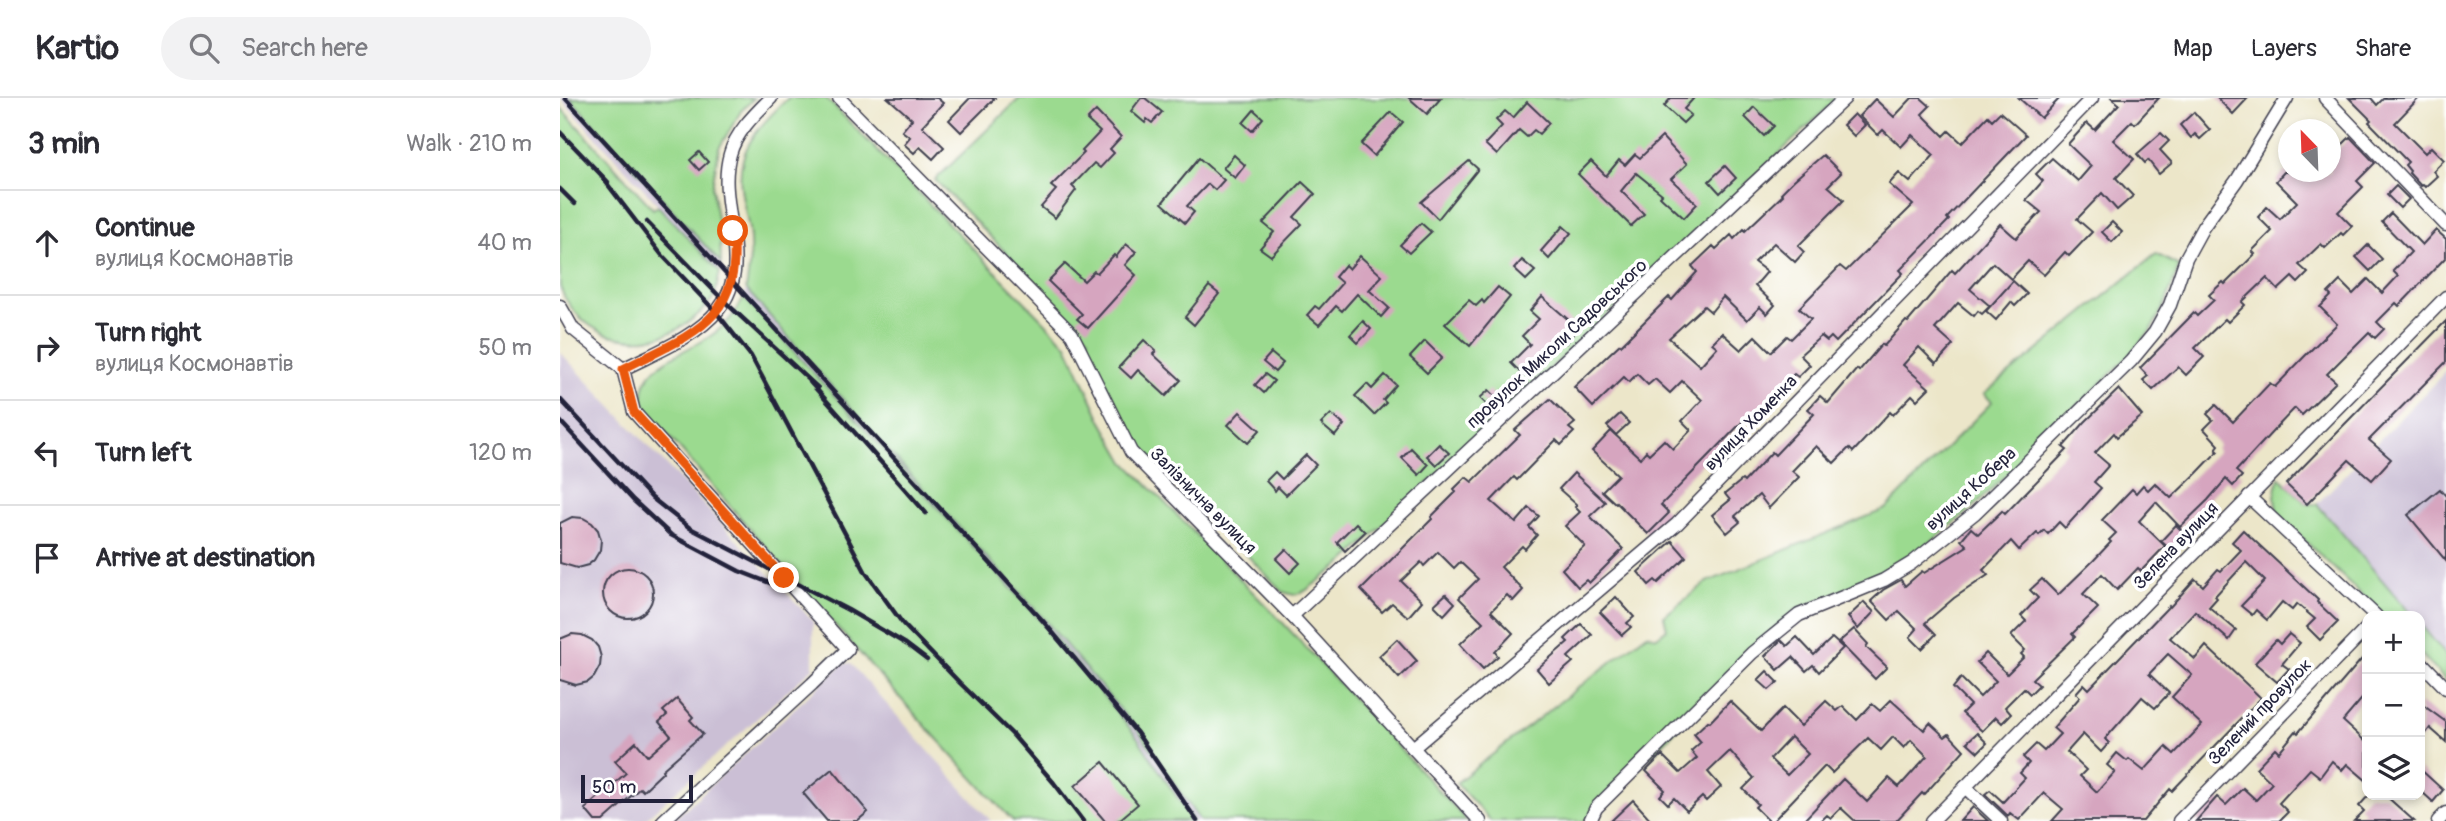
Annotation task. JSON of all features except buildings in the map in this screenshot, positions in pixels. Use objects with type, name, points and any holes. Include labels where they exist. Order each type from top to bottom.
[{"type":"street","points":[[623,369],[693,332],[716,312],[724,301],[732,280],[736,254],[726,185],[730,153],[749,120],[771,98]]},
{"type":"street","name":"Залізнична вулиця","points":[[839,98],[1072,334],[1131,452],[1292,616],[1480,821]]},
{"type":"street","name":"провулок Миколи Садовського","points":[[1292,616],[1845,98]]},
{"type":"street","name":"вулиця Хоменка","points":[[1413,748],[1677,524],[2092,98]]},
{"type":"street","name":"вулиця Кобера","points":[[1590,821],[1596,808],[1752,653],[1798,615],[1884,580],[1912,563],[1975,513],[2131,361],[2155,332],[2170,305],[2186,258],[2203,227],[2237,180],[2287,98]]},
{"type":"street","points":[[2325,98],[2446,225]]},
{"type":"street","name":"Зелена вулиця","points":[[1932,821],[2446,297]]},
{"type":"street","points":[[560,306],[573,329],[623,369],[634,412],[848,649],[663,821]]},
{"type":"street","points":[[2249,496],[2371,611]]},
{"type":"street","name":"Зелений провулок","points":[[2179,821],[2362,633]]},
{"type":"street","points":[[2425,666],[2446,688]]},
{"type":"street","points":[[1965,787],[2001,821]]},
{"type":"street","points":[[2438,821],[2446,813]]},
{"type":"shaded area","points":[[560,98],[570,98],[721,263],[720,272]]},
{"type":"shaded area","points":[[746,289],[883,445],[1045,620],[1139,732],[1200,821],[1193,821],[1135,734],[1042,622],[744,297]]},
{"type":"shaded area","points":[[560,352],[813,621],[813,668],[643,821],[560,821]]},
{"type":"shaded area","points":[[2446,371],[2446,655],[2425,630],[2425,611],[2409,611],[2317,504]]},
{"type":"shaded area","points":[[850,663],[991,821],[672,821],[843,664]]},
{"type":"green space","points":[[570,98],[754,98],[741,111],[719,148],[712,187],[721,263]]},
{"type":"green space","points":[[788,98],[826,98],[1067,345],[1101,420],[1125,462],[1283,623],[1467,821],[1200,821],[1139,732],[1045,620],[883,445],[746,289],[750,244],[741,186],[741,168],[746,150],[755,134]]},
{"type":"green space","points":[[1020,98],[1838,98],[1344,562],[1305,591],[1294,595],[1283,592],[1139,444],[1084,345],[1089,338],[935,180]]},
{"type":"green space","points":[[560,107],[653,209],[658,206],[720,272],[711,301],[694,318],[676,330],[657,337],[637,339],[600,331],[583,320],[570,306],[560,287]]},
{"type":"green space","points":[[2156,254],[2179,266],[2165,304],[2151,330],[2127,358],[1970,510],[1910,559],[1882,576],[1796,610],[1586,821],[1491,821],[1456,783],[1647,634],[1657,637],[1667,629],[1664,616],[1707,582],[1886,509],[1992,402],[1984,394]]},
{"type":"green space","points":[[744,297],[1042,622],[1135,734],[1193,821],[1013,821],[876,671],[651,416],[644,402],[643,389],[647,379],[665,362],[720,328]]},
{"type":"green space","points":[[2279,477],[2307,504],[2317,504],[2409,611],[2379,611],[2277,514],[2275,496]]},
{"type":"green space","points":[[2425,630],[2446,655],[2446,681],[2425,658]]},
{"type":"railway","points":[[565,98],[1043,621],[1137,733],[1197,821]]},
{"type":"railway","points":[[560,132],[608,182]]},
{"type":"railway","points":[[602,177],[661,254],[716,312],[751,356],[866,573],[903,624],[1012,734],[1083,821]]},
{"type":"railway","points":[[560,189],[575,204]]},
{"type":"railway","points":[[647,222],[724,301],[818,388]]},
{"type":"railway","points":[[810,382],[926,513]]},
{"type":"railway","points":[[560,399],[652,498],[690,528],[848,610],[906,644],[927,660]]},
{"type":"railway","points":[[560,421],[633,500],[671,535],[739,571],[788,590]]},
{"type":"route","points":[[733,231],[736,254],[732,280],[724,301],[716,312],[693,332],[623,369],[634,412],[784,578]]}]
